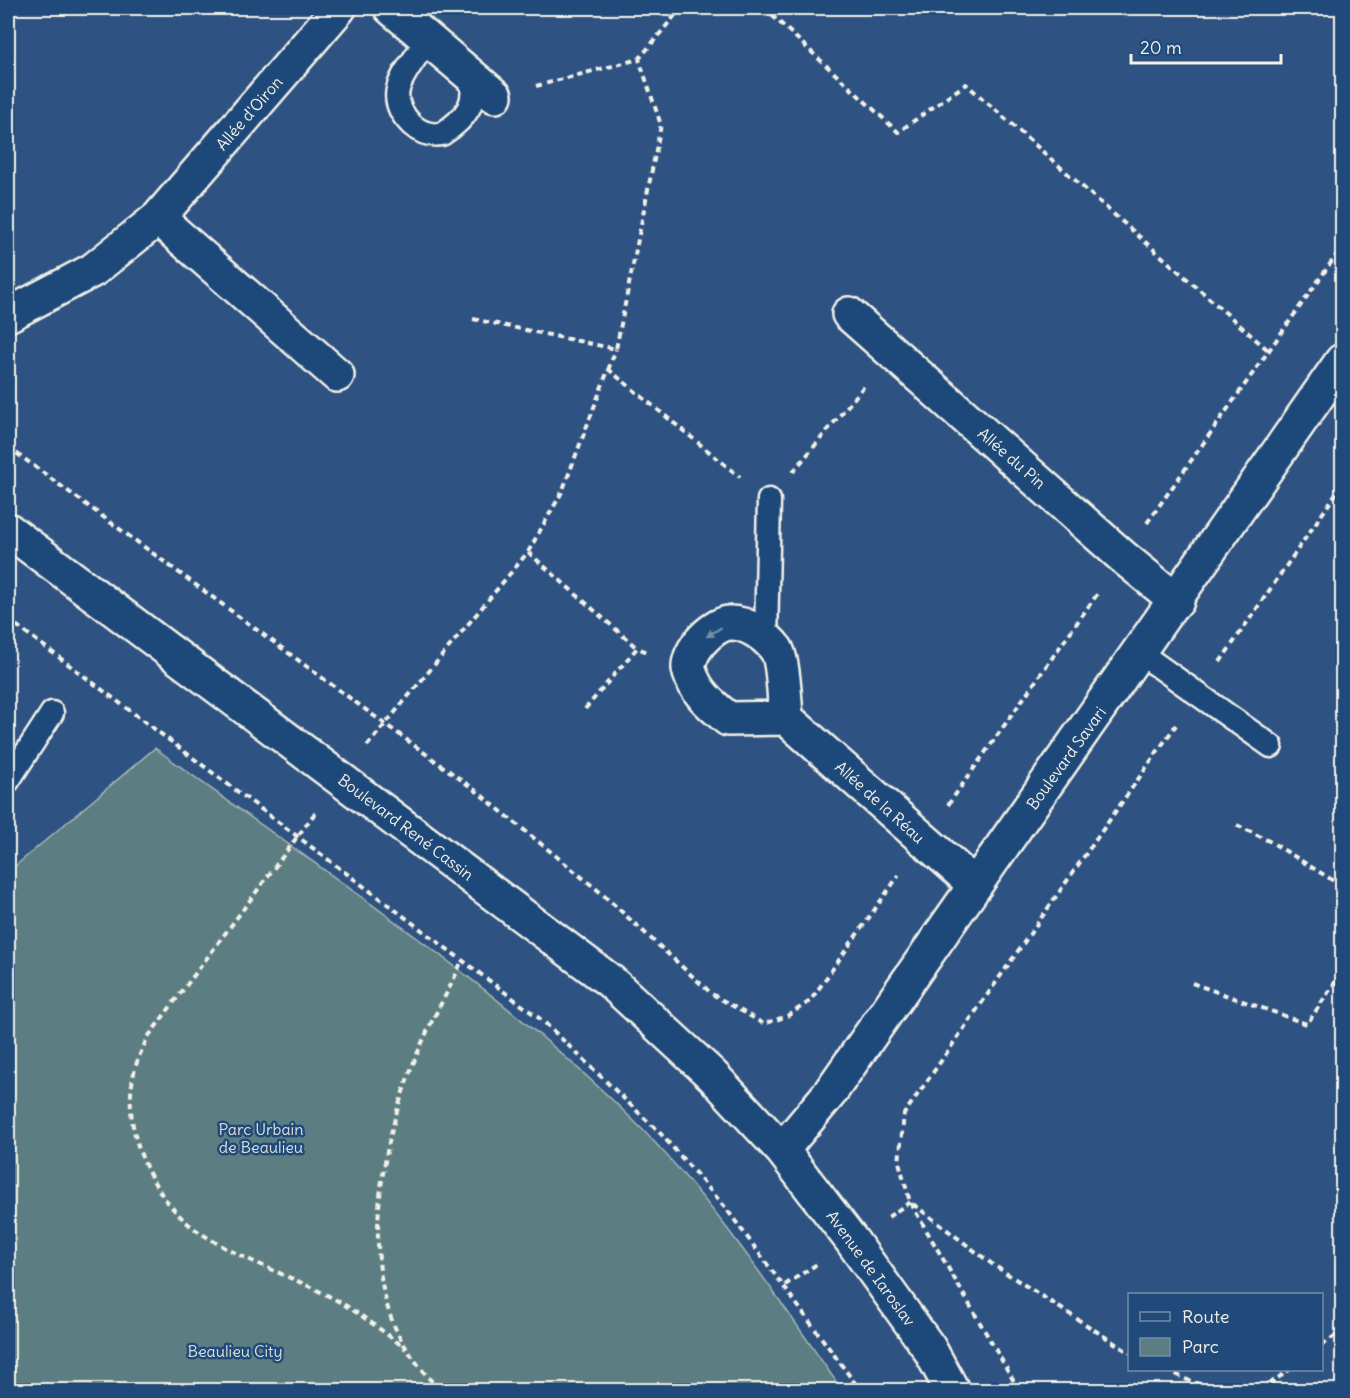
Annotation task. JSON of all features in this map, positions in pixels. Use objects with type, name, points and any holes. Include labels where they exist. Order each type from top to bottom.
[{"type":"street","name":"Allée d'Oiron","points":[[8,315],[93,270],[158,218],[339,8]]},
{"type":"street","points":[[391,8],[495,96]]},
{"type":"street","points":[[158,218],[337,375]]},
{"type":"street","name":"Allée du Pin","points":[[849,314],[1123,557],[1177,601]]},
{"type":"street","name":"Boulevard Savari","points":[[782,1150],[829,1094],[1177,601],[1342,362]]},
{"type":"street","name":"Boulevard René Cassin","points":[[8,530],[610,981],[712,1075],[782,1150]]},
{"type":"street","points":[[729,623],[753,628],[766,640],[778,651],[786,718],[728,719],[699,694],[688,671],[694,651],[709,633],[729,623]]},
{"type":"street","name":"Allée de la Réau","points":[[786,718],[975,885]]},
{"type":"street","name":"Avenue de Iaroslav","points":[[782,1150],[852,1240],[923,1339],[952,1390]]},
{"type":"lane","points":[[427,38],[400,81],[396,100],[401,113],[417,129],[425,134],[442,134],[463,117],[474,98],[473,84],[468,73]]},
{"type":"lane","points":[[766,640],[769,500]]},
{"type":"lane","points":[[1140,653],[1271,746]]},
{"type":"lane","points":[[8,782],[52,713]]},
{"type":"path","points":[[495,96],[639,59],[681,8]]},
{"type":"path","points":[[764,8],[898,132],[966,84],[1269,351]]},
{"type":"path","points":[[406,1349],[338,1301],[234,1253],[191,1226],[164,1196],[151,1177],[139,1148],[132,1115],[131,1087],[135,1063],[148,1037],[341,778],[528,552],[562,492],[616,349],[661,125],[639,59]]},
{"type":"path","points":[[473,319],[616,349]]},
{"type":"path","points":[[608,369],[769,500],[892,353]]},
{"type":"path","points":[[1019,1390],[910,1202],[899,1162],[904,1114],[1342,485]]},
{"type":"path","points":[[528,552],[637,648],[688,671]]},
{"type":"path","points":[[8,619],[543,1021],[661,1134],[725,1207],[860,1390]]},
{"type":"path","points":[[585,709],[637,648]]},
{"type":"path","points":[[1237,825],[1271,842],[1342,886]]},
{"type":"path","points":[[439,1390],[406,1349],[393,1322],[380,1259],[378,1228],[383,1179],[392,1128],[425,1035],[462,960]]},
{"type":"path","points":[[1192,983],[1306,1024],[1342,972]]},
{"type":"path","points":[[910,1202],[992,1264],[1128,1352]]},
{"type":"path","points":[[1323,1344],[1342,1331]]},
{"type":"path","points":[[1168,1371],[1192,1382],[1222,1390]]},
{"type":"path","points":[[1261,1390],[1288,1371]]},
{"type":"green space","name":"Parc Urbain de Beaulieu","points":[[155,748],[461,971],[577,1067],[632,1119],[690,1182],[769,1285],[842,1390],[8,1390],[8,872]]},
{"type":"park label","name":"Beaulieu City","points":[[235,1351]]}]
